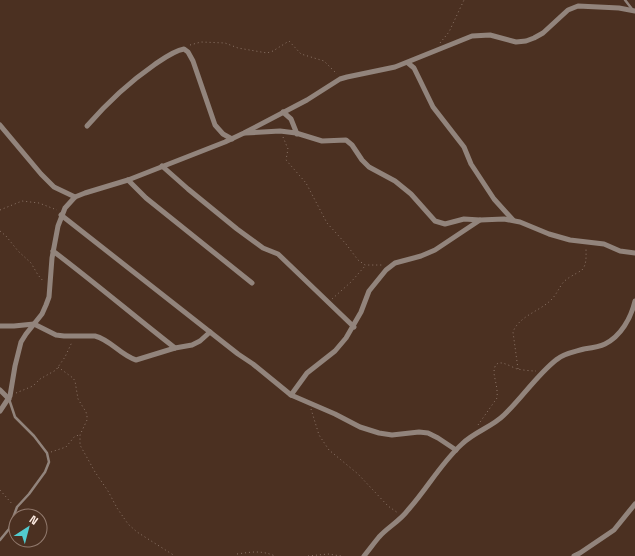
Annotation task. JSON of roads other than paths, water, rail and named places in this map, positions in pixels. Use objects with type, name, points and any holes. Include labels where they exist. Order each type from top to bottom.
[{"type":"street","points":[[0,411],[9,397],[21,342],[42,314],[49,297],[53,251],[62,214],[75,197],[128,180],[232,139],[341,79],[358,74],[383,71],[408,63],[472,36],[490,35],[516,42],[534,38],[543,33],[572,7],[593,6],[634,10]]},
{"type":"street","points":[[87,126],[112,98],[126,86],[164,58],[184,49],[188,52],[193,61],[215,125],[223,134],[232,139]]},
{"type":"street","points":[[408,63],[414,68],[433,107],[464,147],[471,164],[494,199],[513,220]]},
{"type":"street","points":[[283,112],[291,119],[297,134]]},
{"type":"street","points":[[0,125],[41,174],[54,187],[75,197]]},
{"type":"street","points":[[244,133],[280,131],[322,141],[344,140],[349,142],[365,164],[403,187],[434,221],[445,224],[464,219],[513,220],[549,234],[570,240],[604,244],[620,251],[635,253]]},
{"type":"street","points":[[162,166],[237,229],[263,248],[278,254],[354,327]]},
{"type":"street","points":[[128,180],[146,198],[252,283]]},
{"type":"street","points":[[62,214],[291,395],[369,431],[392,435],[418,432],[428,433],[456,450]]},
{"type":"street","points":[[291,395],[307,373],[335,351],[346,338],[362,312],[369,291],[386,270],[393,264],[421,256],[435,250],[480,220]]},
{"type":"street","points":[[53,251],[91,280],[129,313],[175,348]]},
{"type":"street","points":[[364,556],[379,536],[403,516],[456,450],[470,438],[501,419],[546,369],[563,355],[604,345],[614,339],[622,330],[635,301]]},
{"type":"street","points":[[0,326],[34,324],[56,335],[99,337],[111,343],[126,355],[136,360],[175,348],[192,345],[200,341],[210,332]]},
{"type":"street","points":[[0,390],[9,397]]},
{"type":"street","points":[[574,556],[614,530],[635,504]]},
{"type":"lane","points":[[625,0],[634,10]]},
{"type":"lane","points":[[0,540],[9,528],[16,509],[45,472],[49,462],[47,453],[34,436],[15,417],[9,397]]}]
